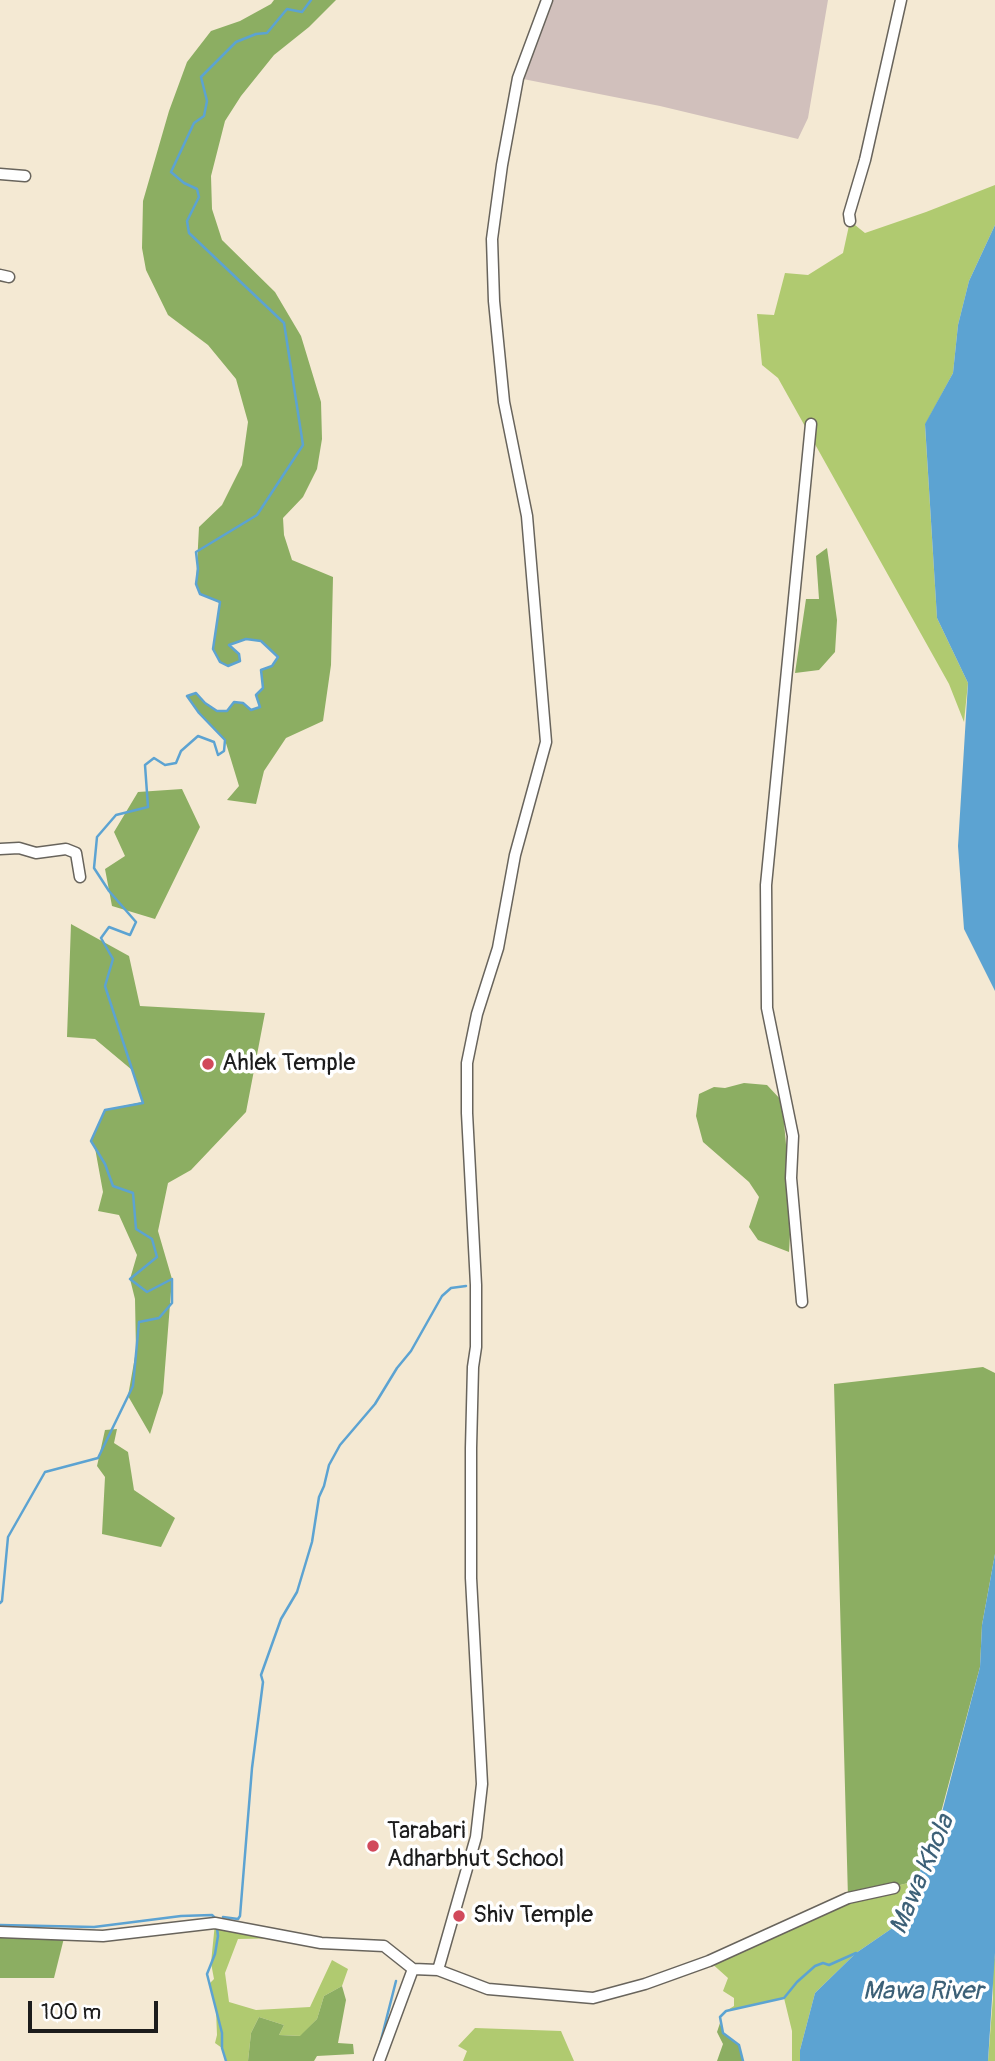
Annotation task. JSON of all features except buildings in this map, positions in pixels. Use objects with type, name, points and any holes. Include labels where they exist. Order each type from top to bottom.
[{"type":"street","points":[[438,1970],[477,1837],[482,1784],[471,1578],[476,1285],[467,1063],[477,1014],[498,948],[515,855],[546,742],[527,516],[504,401],[494,300],[492,239],[502,165],[519,78],[547,0]]},
{"type":"street","points":[[850,221],[849,214],[865,160],[901,0]]},
{"type":"street","points":[[0,174],[24,176]]},
{"type":"street","points":[[802,1302],[791,1178],[793,1136],[767,1008],[766,885],[811,424]]},
{"type":"street","points":[[0,849],[19,848],[36,853],[66,849],[76,853],[80,877]]},
{"type":"street","points":[[0,1932],[103,1936],[215,1923],[321,1943],[384,1946],[414,1969],[438,1970],[488,1989],[593,1998],[645,1984],[709,1961],[848,1898],[894,1888]]},
{"type":"street","points":[[379,2061],[414,1969]]},
{"type":"shaded area","points":[[540,0],[828,0],[808,118],[798,139],[660,106],[518,78]]},
{"type":"green space","points":[[274,0],[336,0],[309,27],[274,55],[225,121],[211,176],[212,209],[222,240],[275,292],[301,336],[321,402],[322,439],[317,469],[303,497],[283,518],[284,535],[292,560],[333,577],[331,665],[323,721],[286,738],[264,771],[256,804],[227,800],[239,786],[225,740],[187,696],[196,693],[217,711],[227,711],[234,702],[243,703],[251,710],[259,707],[256,695],[263,688],[261,670],[272,666],[278,657],[261,641],[246,639],[230,645],[239,654],[240,661],[228,666],[220,662],[213,649],[220,603],[200,594],[196,584],[199,527],[222,505],[242,465],[248,422],[236,379],[208,345],[168,315],[146,270],[142,248],[143,201],[169,111],[187,62],[211,31],[240,21]]},
{"type":"green space","points":[[995,185],[995,225],[969,281],[958,325],[953,373],[925,425],[937,618],[968,683],[964,722],[949,684],[778,378],[762,365],[757,314],[774,315],[785,273],[808,275],[843,253],[850,221],[865,233]]},
{"type":"green space","points":[[827,548],[837,620],[835,652],[819,670],[795,673],[806,599],[819,599],[816,556]]},
{"type":"green space","points":[[182,789],[200,827],[155,919],[112,906],[105,869],[125,856],[114,832],[138,792]]},
{"type":"green space","points":[[71,924],[129,956],[140,1006],[265,1013],[246,1112],[191,1170],[168,1183],[158,1231],[172,1279],[163,1393],[150,1434],[128,1396],[136,1351],[135,1299],[130,1279],[137,1255],[119,1215],[98,1211],[103,1192],[95,1148],[91,1141],[105,1110],[142,1102],[132,1070],[95,1039],[67,1037]]},
{"type":"green space","points":[[744,1083],[767,1085],[782,1101],[788,1166],[786,1192],[792,1199],[789,1252],[758,1240],[749,1227],[759,1197],[749,1182],[703,1142],[696,1116],[699,1094],[714,1087],[725,1088]]},
{"type":"green space","points":[[983,1367],[995,1373],[995,1554],[982,1625],[980,1667],[940,1816],[916,1881],[848,1898],[834,1384]]},
{"type":"green space","points":[[117,1429],[114,1443],[128,1452],[134,1490],[175,1518],[161,1547],[102,1534],[105,1477],[97,1466],[105,1430]]},
{"type":"green space","points":[[916,1881],[891,1929],[856,1953],[815,1993],[800,2050],[800,2061],[792,2061],[792,2031],[784,1998],[726,2011],[734,2006],[734,1998],[723,1991],[728,1978],[709,1961],[848,1898]]},
{"type":"green space","points":[[215,1923],[292,1938],[238,1939],[225,1973],[229,2002],[256,2010],[310,2007],[332,1960],[348,1969],[342,1986],[324,1996],[317,2019],[301,2036],[279,2035],[284,2025],[259,2017],[251,2033],[248,2061],[226,2061],[222,2048],[215,2043],[216,2010],[209,1984],[214,1979],[211,1963]]},
{"type":"green space","points":[[0,1932],[65,1934],[54,1978],[0,1978]]},
{"type":"green space","points":[[995,1953],[995,2061],[988,2061],[993,1966]]},
{"type":"green space","points":[[342,1986],[346,2000],[338,2043],[353,2044],[354,2054],[317,2056],[314,2061],[248,2061],[251,2033],[259,2017],[284,2025],[279,2035],[300,2036],[317,2019],[324,1996]]},
{"type":"green space","points":[[720,2023],[723,2033],[739,2045],[743,2061],[717,2061],[723,2044],[717,2032]]},
{"type":"green space","points":[[475,2028],[561,2031],[574,2061],[463,2061],[467,2051],[458,2046]]},
{"type":"water","points":[[995,225],[995,991],[964,929],[958,846],[968,683],[937,618],[925,424],[953,373],[958,325],[969,281]]},
{"type":"water","name":"Mawa River","points":[[995,1554],[995,1953],[988,2061],[800,2061],[800,2050],[815,1993],[856,1953],[891,1929],[916,1881],[941,1816],[980,1667],[982,1625]]},
{"type":"waterway","points":[[0,1603],[8,1537],[45,1472],[98,1458],[133,1386],[139,1322],[159,1318],[172,1303],[172,1279],[147,1292],[130,1279],[157,1257],[152,1239],[136,1229],[133,1193],[113,1186],[105,1164],[91,1141],[105,1110],[143,1103],[105,986],[113,959],[101,938],[109,927],[130,935],[136,922],[109,891],[94,868],[97,837],[116,815],[148,807],[145,765],[154,758],[165,765],[176,763],[181,751],[198,736],[214,742],[218,755],[224,751],[225,740],[187,696],[196,693],[217,711],[227,711],[234,702],[243,703],[251,710],[260,707],[256,695],[263,688],[261,670],[272,666],[278,657],[261,641],[246,639],[229,645],[239,654],[240,661],[228,666],[220,662],[213,649],[220,602],[200,594],[196,584],[196,552],[257,515],[303,445],[284,323],[189,233],[187,221],[199,197],[197,189],[171,172],[194,123],[204,116],[207,101],[201,77],[236,42],[256,34],[267,33],[287,9],[302,12],[311,0]]},
{"type":"waterway","points":[[223,1917],[238,1919],[240,1916],[252,1768],[263,1682],[261,1675],[281,1619],[297,1592],[312,1542],[319,1497],[329,1465],[340,1445],[375,1404],[411,1351],[442,1296],[451,1288],[466,1286]]},
{"type":"waterway","points":[[0,1925],[94,1927],[181,1916],[212,1915],[215,1918]]},
{"type":"waterway","points":[[217,1928],[215,1954],[207,1974],[226,2061]]},
{"type":"waterway","points":[[743,2061],[739,2045],[723,2033],[720,2017],[726,2011],[784,1998],[815,1966],[823,1963],[829,1965],[856,1953]]},
{"type":"waterway","points":[[379,2048],[396,1981]]},
{"type":"place","name":"Ahlek Temple","points":[[208,1064]]},
{"type":"place","name":"Tarabari Adharbhut School","points":[[373,1846]]},
{"type":"place","name":"Shiv Temple","points":[[459,1916]]},
{"type":"water label","name":"Mawa Khola","points":[[923,1875]]}]
